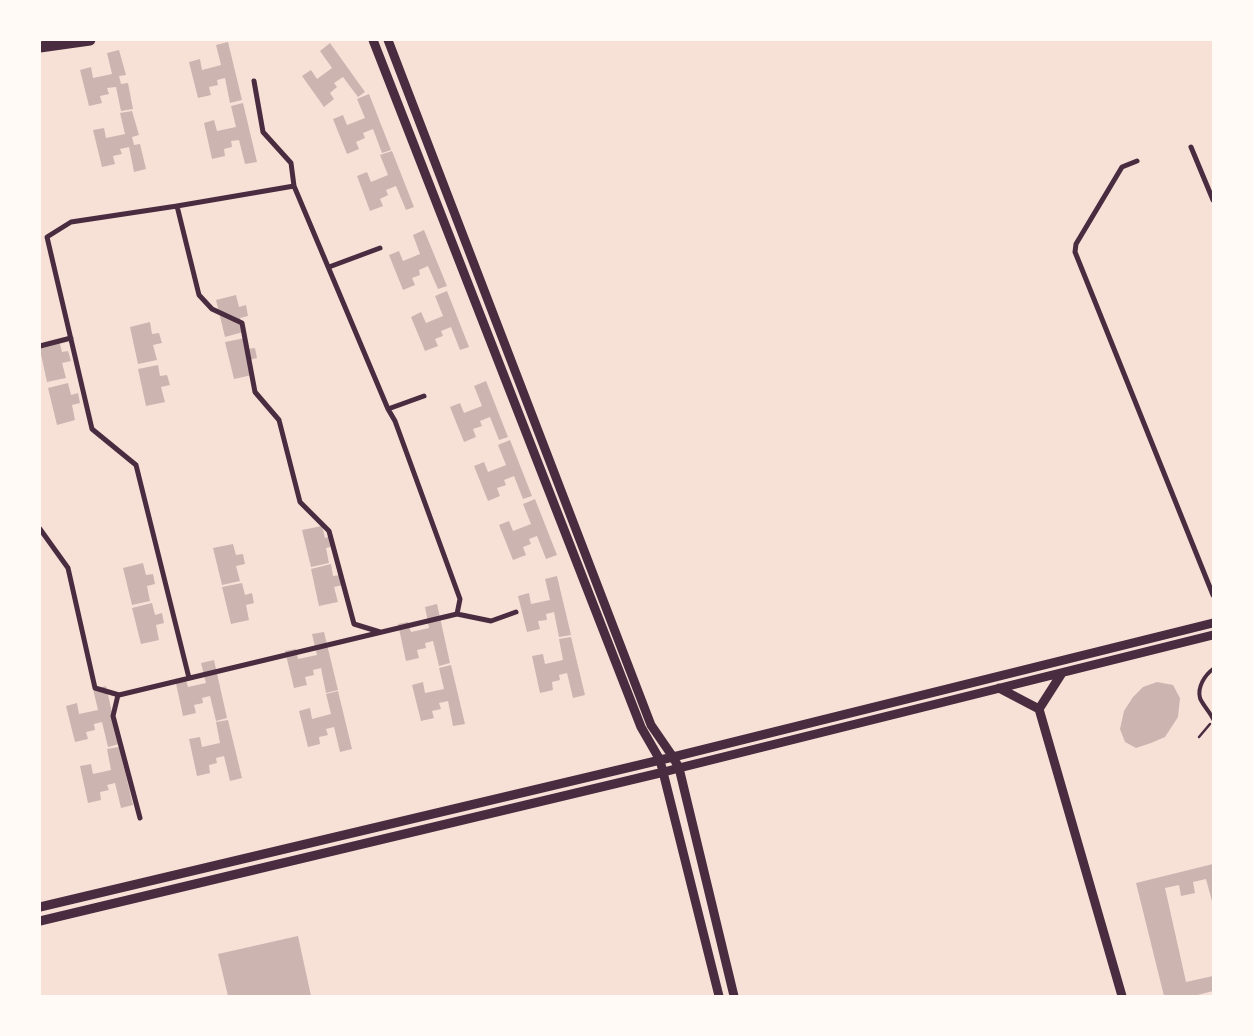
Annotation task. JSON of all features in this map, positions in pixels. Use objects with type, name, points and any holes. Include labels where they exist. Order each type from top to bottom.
[{"type":"main road","points":[[40,47],[90,40]]},
{"type":"street","points":[[373,40],[642,727],[660,760],[719,996]]},
{"type":"street","points":[[388,40],[651,725],[679,768],[734,996]]},
{"type":"street","points":[[254,81],[263,132],[291,164],[294,186],[388,409],[395,421],[460,599],[457,614]]},
{"type":"street","points":[[1191,146],[1213,200]]},
{"type":"street","points":[[1137,161],[1122,167],[1076,244],[1076,252],[1213,595]]},
{"type":"street","points":[[189,678],[136,465],[92,430],[47,237],[71,222],[294,186]]},
{"type":"street","points":[[177,206],[199,295],[212,309],[242,323],[255,392],[279,420],[300,502],[329,531],[354,624],[380,632]]},
{"type":"street","points":[[329,267],[380,248]]},
{"type":"street","points":[[40,346],[71,338]]},
{"type":"street","points":[[388,409],[424,396]]},
{"type":"street","points":[[40,529],[68,568],[95,688],[118,695],[457,614],[491,621],[516,612]]},
{"type":"street","points":[[40,907],[673,757],[1213,623]]},
{"type":"street","points":[[40,921],[664,772],[1213,635]]},
{"type":"street","points":[[1039,710],[1062,673]]},
{"type":"street","points":[[1000,688],[1039,710],[1122,996]]},
{"type":"street","points":[[118,695],[113,716],[140,818]]},
{"type":"lane","points":[[1213,669],[1207,673],[1201,684],[1200,697],[1213,720]]},
{"type":"path","points":[[1199,737],[1213,720]]},
{"type":"building","points":[[228,42],[242,100],[230,103],[225,78],[217,80],[218,85],[209,87],[211,95],[198,98],[189,62],[200,59],[202,70],[221,65],[216,45]]},
{"type":"building","points":[[330,43],[365,92],[358,97],[343,77],[334,83],[337,87],[330,93],[334,99],[324,107],[302,76],[311,70],[317,79],[332,68],[320,51]]},
{"type":"building","points":[[119,50],[126,75],[119,76],[121,84],[128,83],[133,109],[121,111],[116,87],[107,88],[109,94],[100,96],[102,103],[89,106],[80,70],[91,67],[93,78],[112,74],[107,53]]},
{"type":"building","points":[[369,94],[391,150],[382,153],[373,129],[363,133],[365,138],[356,142],[359,149],[347,154],[333,119],[343,115],[347,125],[365,118],[357,99]]},
{"type":"building","points":[[243,103],[257,162],[245,164],[239,140],[231,141],[232,147],[224,149],[225,156],[212,159],[204,123],[214,120],[217,131],[236,127],[231,106]]},
{"type":"building","points":[[132,111],[139,135],[132,137],[134,145],[140,144],[146,169],[134,172],[129,147],[120,149],[122,154],[113,156],[115,164],[102,167],[93,130],[104,128],[106,138],[125,134],[120,113]]},
{"type":"building","points":[[392,151],[414,207],[406,210],[396,186],[386,190],[388,195],[380,199],[383,206],[370,211],[357,176],[367,172],[371,182],[388,175],[380,155]]},
{"type":"building","points":[[424,230],[447,286],[438,289],[428,266],[419,270],[420,275],[412,278],[415,285],[403,290],[389,255],[399,251],[403,261],[420,254],[413,235]]},
{"type":"building","points":[[447,291],[469,347],[460,350],[451,327],[441,331],[443,336],[435,339],[438,346],[425,351],[411,317],[421,312],[426,323],[443,316],[435,296]]},
{"type":"building","points":[[236,295],[239,307],[246,305],[248,316],[240,318],[243,332],[225,337],[216,300]]},
{"type":"building","points":[[150,322],[152,334],[159,333],[162,343],[153,345],[157,360],[138,364],[130,327]]},
{"type":"building","points":[[245,338],[248,349],[255,348],[257,358],[249,360],[252,375],[234,379],[225,342]]},
{"type":"building","points":[[59,340],[62,352],[68,351],[71,361],[62,363],[66,378],[47,382],[40,345]]},
{"type":"building","points":[[158,365],[160,376],[167,375],[170,385],[161,387],[165,402],[146,406],[138,369]]},
{"type":"building","points":[[486,381],[508,437],[499,440],[490,417],[480,421],[482,426],[473,429],[476,437],[464,442],[450,407],[460,403],[464,413],[482,406],[474,386]]},
{"type":"building","points":[[68,383],[71,395],[78,393],[80,403],[72,405],[75,420],[57,425],[48,388]]},
{"type":"building","points":[[510,440],[532,496],[523,499],[514,476],[504,480],[506,485],[497,488],[500,496],[488,501],[474,466],[484,462],[488,472],[506,465],[498,445]]},
{"type":"building","points":[[535,499],[557,555],[546,559],[537,536],[529,539],[531,544],[523,547],[526,555],[513,560],[499,525],[509,521],[513,531],[531,524],[523,504]]},
{"type":"building","points":[[322,526],[325,538],[332,536],[334,546],[326,548],[329,563],[311,567],[302,530]]},
{"type":"building","points":[[233,544],[236,555],[243,554],[245,564],[236,566],[240,581],[222,585],[213,548]]},
{"type":"building","points":[[143,563],[146,575],[153,574],[155,584],[147,586],[150,601],[132,605],[123,568]]},
{"type":"building","points":[[331,564],[333,576],[341,575],[343,585],[334,587],[338,602],[319,606],[311,569]]},
{"type":"building","points":[[557,576],[571,635],[559,637],[554,612],[546,614],[547,620],[538,621],[540,629],[527,632],[518,596],[529,593],[531,604],[550,600],[545,579]]},
{"type":"building","points":[[242,583],[245,595],[252,593],[254,603],[246,605],[249,620],[231,624],[222,587]]},
{"type":"building","points":[[152,603],[155,615],[162,613],[164,623],[156,625],[159,640],[141,644],[132,608]]},
{"type":"building","points":[[437,604],[450,663],[439,666],[433,641],[425,643],[426,648],[417,650],[419,658],[406,661],[398,624],[408,622],[411,632],[429,628],[425,607]]},
{"type":"building","points":[[324,632],[338,690],[326,693],[321,668],[313,670],[314,675],[305,677],[307,685],[294,688],[285,651],[296,649],[298,659],[317,655],[312,634]]},
{"type":"building","points":[[571,637],[585,695],[573,698],[567,673],[559,675],[560,680],[552,682],[553,690],[540,693],[532,656],[543,654],[545,664],[563,660],[559,639]]},
{"type":"building","points":[[214,660],[227,718],[216,721],[210,696],[202,698],[203,703],[194,705],[196,713],[183,716],[175,679],[185,677],[188,687],[206,683],[201,663]]},
{"type":"building","points":[[451,665],[465,724],[453,726],[448,701],[439,703],[441,709],[432,711],[434,718],[421,721],[412,685],[423,682],[425,693],[444,689],[439,668]]},
{"type":"building","points":[[1157,682],[1173,685],[1180,698],[1178,717],[1165,737],[1136,748],[1125,742],[1120,729],[1124,711],[1133,697],[1143,687]]},
{"type":"building","points":[[106,686],[119,744],[108,747],[102,722],[94,724],[95,730],[86,732],[88,739],[75,742],[66,706],[77,703],[79,714],[98,710],[93,689]]},
{"type":"building","points":[[338,691],[352,749],[340,752],[334,727],[326,729],[328,735],[319,737],[320,744],[308,747],[299,711],[310,708],[312,719],[331,714],[326,694]]},
{"type":"building","points":[[228,720],[242,778],[230,781],[224,756],[216,758],[217,763],[209,765],[210,773],[197,776],[189,739],[200,737],[202,747],[220,743],[216,722]]},
{"type":"building","points":[[119,747],[133,805],[121,808],[115,783],[107,785],[109,790],[100,792],[101,800],[88,803],[80,766],[91,764],[93,774],[111,770],[107,749]]},
{"type":"building","points":[[1213,864],[1213,905],[1206,879],[1193,882],[1195,893],[1181,896],[1179,885],[1165,888],[1186,982],[1213,976],[1213,991],[1194,996],[1164,996],[1136,883]]},
{"type":"building","points":[[298,936],[311,996],[228,996],[218,954]]}]
